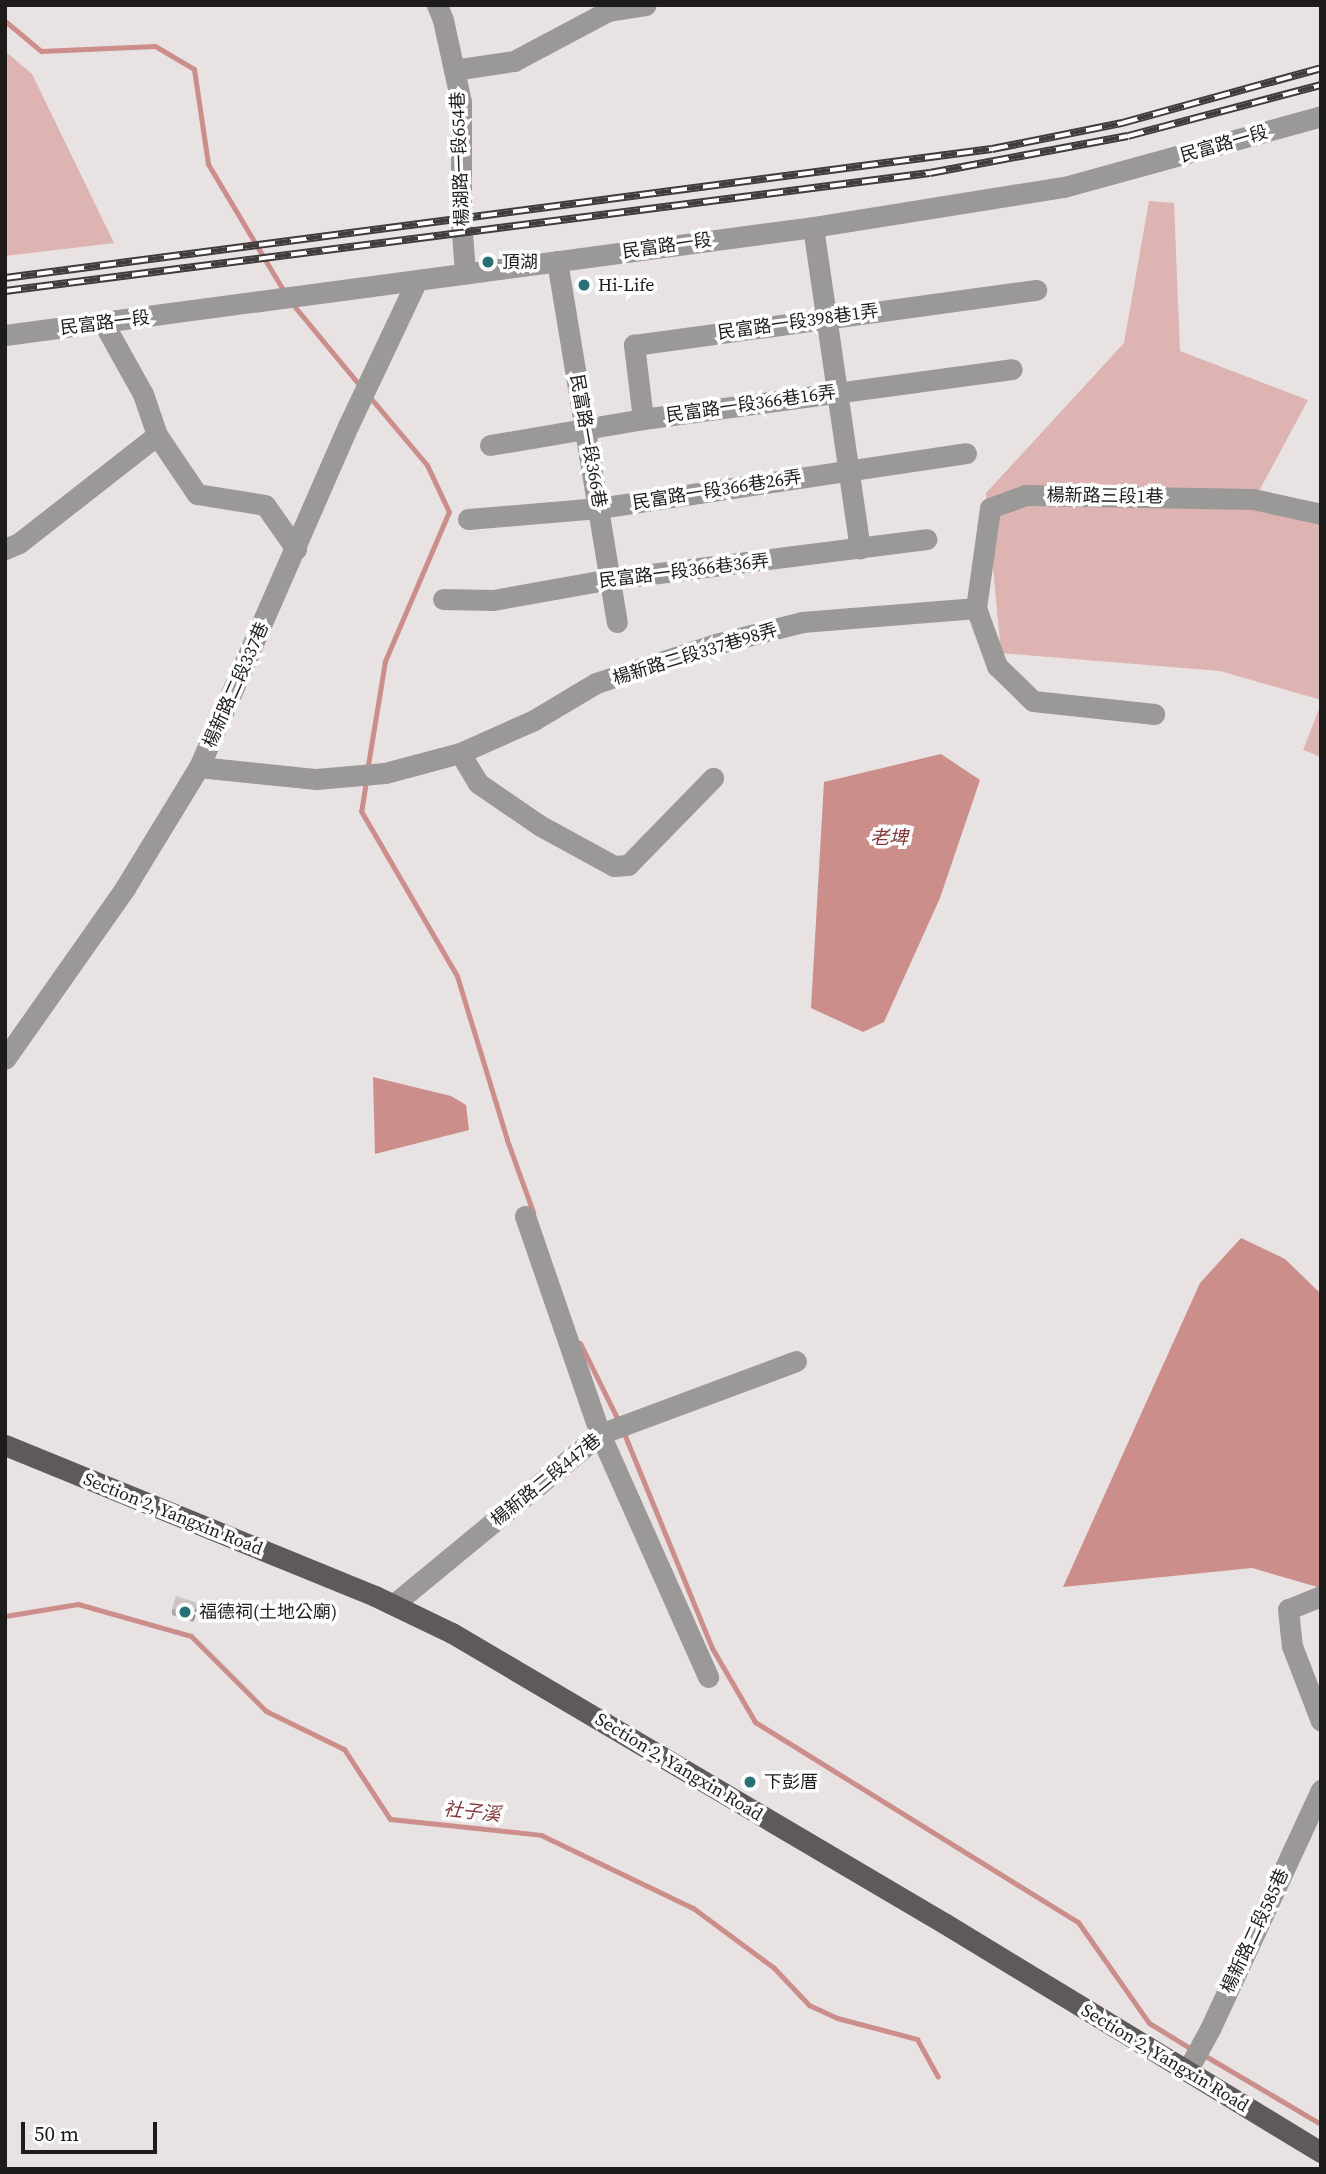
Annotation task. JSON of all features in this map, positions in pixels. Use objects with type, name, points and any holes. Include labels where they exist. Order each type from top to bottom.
[{"type":"main road","name":"Section 2, Yangxin Road","points":[[5,1445],[394,1604],[452,1633],[944,1923],[1321,2152]]},
{"type":"street","name":"楊湖路一段654巷","points":[[437,5],[461,102],[461,219],[466,274]]},
{"type":"street","points":[[454,69],[514,61],[608,11],[646,5]]},
{"type":"street","name":"民富路一段","points":[[5,335],[104,324],[813,227],[1075,184],[1321,117]]},
{"type":"street","points":[[813,227],[846,470],[860,550]]},
{"type":"street","name":"民富路一段366巷","points":[[557,261],[617,622]]},
{"type":"street","name":"楊新路二段337巷","points":[[5,1059],[125,888],[199,767],[416,282]]},
{"type":"street","name":"民富路一段398巷1弄","points":[[643,419],[634,345],[1036,290]]},
{"type":"street","points":[[104,324],[143,394],[157,435],[197,494],[265,505],[296,549]]},
{"type":"street","name":"民富路一段366巷16弄","points":[[490,445],[835,391],[1012,369]]},
{"type":"street","points":[[5,549],[19,542],[157,435]]},
{"type":"street","name":"民富路一段366巷26弄","points":[[468,519],[599,508],[966,453]]},
{"type":"street","name":"楊新路三段1巷","points":[[976,608],[990,508],[1025,495],[1253,499],[1321,514]]},
{"type":"street","name":"民富路一段366巷36弄","points":[[443,600],[493,600],[611,579],[860,550],[926,539]]},
{"type":"street","points":[[976,608],[997,666],[1032,701],[1154,714]]},
{"type":"street","name":"楊新路二段337巷98弄","points":[[199,767],[316,779],[385,773],[460,753],[534,720],[596,683],[716,644],[802,622],[976,608]]},
{"type":"street","points":[[460,753],[478,783],[539,825],[614,866],[628,865],[713,778]]},
{"type":"street","points":[[526,1216],[600,1434],[708,1677]]},
{"type":"street","name":"楊新路二段447巷","points":[[394,1604],[600,1434],[796,1361]]},
{"type":"street","points":[[1321,1596],[1288,1609],[1292,1646],[1321,1721]]},
{"type":"street","name":"楊新路二段585巷","points":[[1187,2071],[1210,2029],[1321,1790]]},
{"type":"shaded area","points":[[5,51],[32,74],[114,243],[5,256]]},
{"type":"shaded area","points":[[1149,201],[1174,203],[1180,351],[1308,400],[1258,493],[1321,504],[1321,700],[1220,671],[1001,653],[986,493],[1124,343]]},
{"type":"shaded area","points":[[1321,704],[1321,757],[1303,750]]},
{"type":"water","name":"老埤","points":[[941,754],[980,780],[940,898],[884,1022],[863,1032],[811,1008],[824,782]]},
{"type":"water","points":[[373,1077],[451,1096],[466,1105],[469,1130],[375,1154]]},
{"type":"water","points":[[1241,1238],[1285,1259],[1321,1294],[1321,1588],[1252,1568],[1063,1587],[1200,1283]]},
{"type":"building","points":[[176,1596],[198,1603],[193,1616],[172,1609]]},
{"type":"waterway","points":[[5,21],[41,51],[155,46],[194,69],[208,164],[285,293]]},
{"type":"waterway","points":[[290,301],[362,388]]},
{"type":"waterway","points":[[367,771],[385,661],[449,512],[427,465],[368,395]]},
{"type":"waterway","points":[[366,781],[361,811],[457,976],[507,1140],[533,1212]]},
{"type":"waterway","points":[[580,1343],[619,1422]]},
{"type":"waterway","points":[[623,1431],[712,1648],[755,1722],[1078,1922],[1149,2023],[1193,2050]]},
{"type":"waterway","name":"社子溪","points":[[5,1616],[78,1604],[191,1636],[266,1711],[344,1749],[390,1819],[541,1835],[693,1908],[774,1968],[809,2005],[837,2018],[917,2039],[938,2077]]},
{"type":"waterway","points":[[1202,2054],[1321,2124]]},
{"type":"railway","points":[[5,278],[992,149],[1122,123],[1321,68]]},
{"type":"railway","points":[[5,291],[930,173],[1128,136],[1321,85]]},
{"type":"place","name":"頂湖","points":[[488,262]]},
{"type":"place","name":"Hi-Life","points":[[584,285]]},
{"type":"place","name":"福德祠(土地公廟)","points":[[185,1612]]},
{"type":"place","name":"下彭厝","points":[[750,1782]]}]
